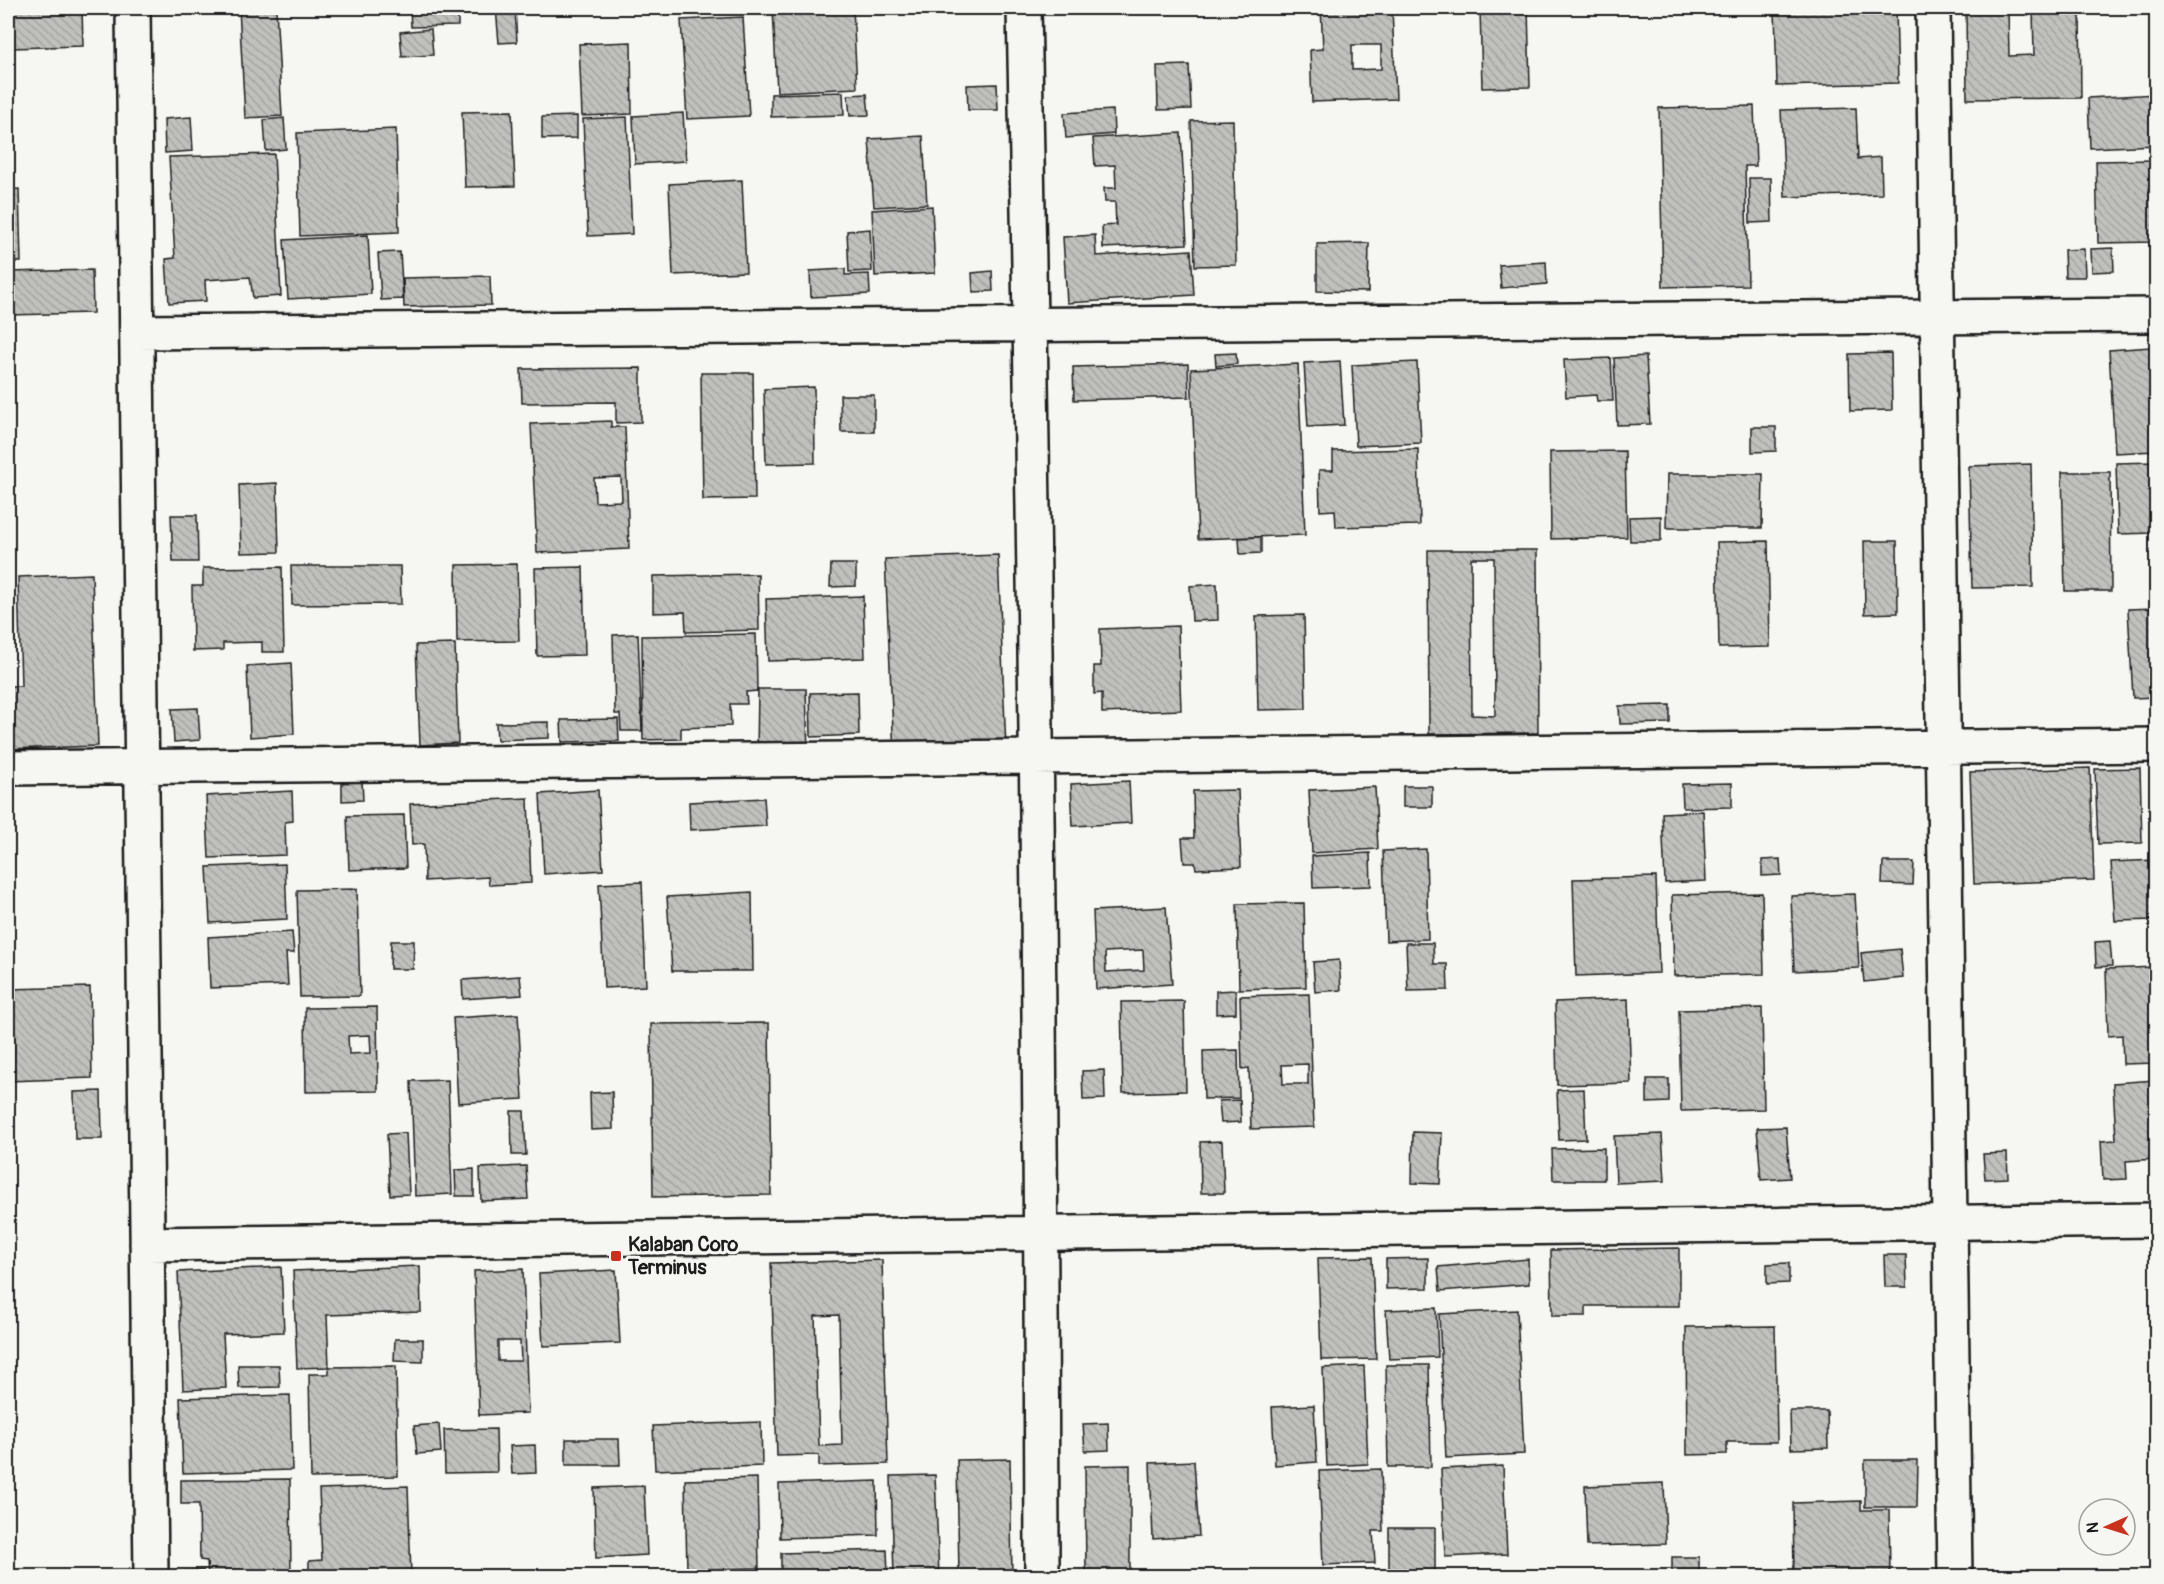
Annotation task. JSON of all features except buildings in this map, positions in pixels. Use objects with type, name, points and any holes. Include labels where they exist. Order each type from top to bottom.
[{"type":"street","points":[[133,8],[151,1576]]},
{"type":"street","points":[[1024,8],[1031,324],[1036,757],[1042,1576]]},
{"type":"street","points":[[1933,8],[1955,1576]]},
{"type":"street","points":[[137,332],[2157,315]]},
{"type":"street","points":[[8,768],[2157,745]]},
{"type":"street","points":[[147,1244],[2157,1220]]},
{"type":"place","name":"Kalaban Coro Terminus","points":[[616,1256]]}]
